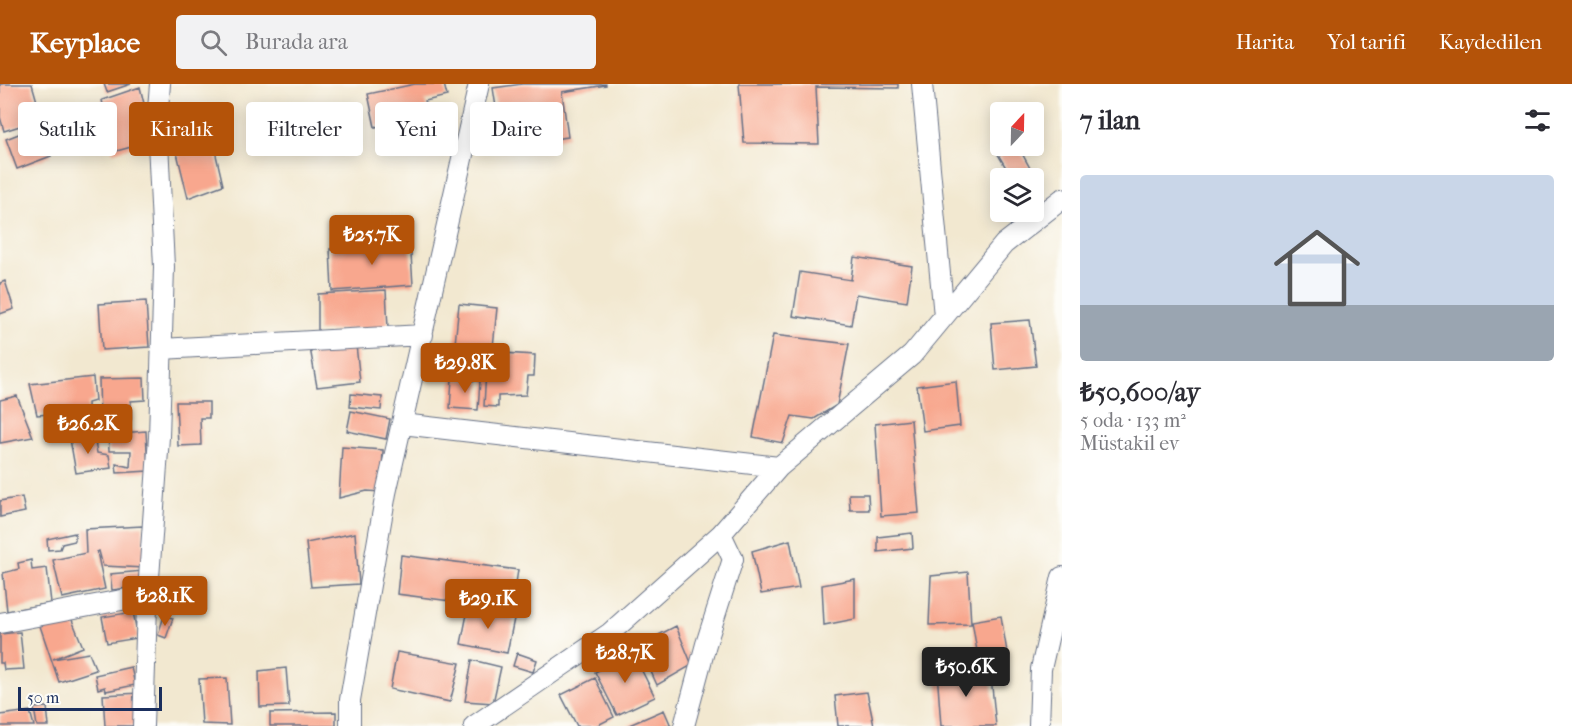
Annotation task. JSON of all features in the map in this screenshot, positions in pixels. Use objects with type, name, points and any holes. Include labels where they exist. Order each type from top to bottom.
[{"type":"street","points":[[143,726],[164,267],[157,121],[160,84]]},
{"type":"street","points":[[350,726],[352,689],[386,493],[479,84]]},
{"type":"street","points":[[922,84],[944,316]]},
{"type":"street","points":[[474,726],[610,633],[721,534],[779,467],[912,355],[1004,244],[1062,199]]},
{"type":"street","points":[[161,349],[423,335]]},
{"type":"street","points":[[402,424],[779,467]]},
{"type":"street","points":[[684,726],[706,644],[733,559],[721,534]]},
{"type":"street","points":[[1039,726],[1041,669],[1062,577]]},
{"type":"street","points":[[0,623],[148,595]]},
{"type":"building","points":[[0,84],[32,84],[37,102],[18,102],[18,127],[4,131],[0,117]]},
{"type":"building","points":[[104,84],[131,84],[107,92]]},
{"type":"building","points":[[415,84],[444,84],[447,96],[425,102],[375,102],[375,127],[368,94]]},
{"type":"building","points":[[522,84],[606,84],[562,92],[568,137],[563,138],[563,102],[495,102],[493,88]]},
{"type":"building","points":[[739,84],[898,84],[898,88],[816,87],[819,144],[744,143]]},
{"type":"building","points":[[140,87],[144,102],[129,102],[129,148],[117,151],[117,102],[102,102],[102,100]]},
{"type":"building","points":[[18,134],[18,156],[51,156],[17,169],[6,139]]},
{"type":"building","points":[[178,156],[216,156],[223,185],[188,198]]},
{"type":"building","points":[[999,156],[1023,156],[1030,168],[1006,168]]},
{"type":"building","points":[[410,239],[413,285],[332,291],[330,249]]},
{"type":"building","points":[[854,257],[912,266],[907,302],[856,294],[851,325],[793,316],[800,272],[851,280]]},
{"type":"building","points":[[5,281],[14,309],[0,314],[0,283]]},
{"type":"building","points":[[386,290],[388,328],[318,331],[318,294]]},
{"type":"building","points":[[146,301],[149,347],[102,350],[99,304]]},
{"type":"building","points":[[459,304],[497,308],[493,347],[455,344]]},
{"type":"building","points":[[1030,320],[1036,366],[995,370],[991,323]]},
{"type":"building","points":[[773,335],[849,344],[837,405],[814,419],[792,416],[783,443],[753,437]]},
{"type":"building","points":[[356,345],[360,382],[317,387],[310,348]]},
{"type":"building","points":[[487,352],[535,355],[534,376],[528,376],[526,395],[498,396],[498,407],[484,406]]},
{"type":"building","points":[[93,377],[95,401],[88,403],[89,430],[53,436],[50,414],[37,415],[30,384]]},
{"type":"building","points":[[144,378],[145,400],[131,401],[131,420],[100,421],[99,379]]},
{"type":"building","points":[[452,379],[480,381],[478,410],[450,408]]},
{"type":"building","points":[[956,381],[960,426],[923,431],[917,386]]},
{"type":"building","points":[[351,394],[382,397],[381,410],[350,407]]},
{"type":"building","points":[[17,396],[33,437],[0,443],[0,400]]},
{"type":"building","points":[[176,402],[209,402],[209,418],[200,418],[201,445],[178,446]]},
{"type":"building","points":[[351,411],[390,419],[386,439],[347,431]]},
{"type":"building","points":[[911,420],[919,513],[881,516],[875,424]]},
{"type":"building","points":[[146,431],[148,471],[117,473],[116,464],[130,467],[131,451],[109,451],[108,434]]},
{"type":"building","points":[[94,435],[97,453],[109,455],[111,468],[76,473],[70,439]]},
{"type":"building","points":[[342,447],[383,450],[381,492],[367,491],[339,498]]},
{"type":"building","points":[[849,494],[868,494],[869,510],[850,510]]},
{"type":"building","points":[[22,497],[25,512],[0,517],[0,501]]},
{"type":"building","points":[[143,526],[145,568],[103,566],[99,551],[97,552],[105,589],[62,598],[53,560],[86,553],[85,529]]},
{"type":"building","points":[[75,533],[75,541],[62,544],[60,549],[48,550],[47,539]]},
{"type":"building","points":[[355,533],[359,584],[311,587],[306,543]]},
{"type":"building","points":[[912,533],[913,548],[878,552],[878,537]]},
{"type":"building","points":[[790,540],[799,588],[761,594],[752,551]]},
{"type":"building","points":[[401,555],[518,570],[512,609],[397,594]]},
{"type":"building","points":[[31,560],[32,570],[47,568],[51,603],[7,611],[3,573],[19,569],[18,563]]},
{"type":"building","points":[[143,571],[145,586],[112,590],[110,574]]},
{"type":"building","points":[[968,572],[971,624],[929,625],[931,576]]},
{"type":"building","points":[[855,579],[855,619],[824,625],[822,585]]},
{"type":"building","points":[[468,609],[515,614],[507,653],[461,644]]},
{"type":"building","points":[[133,612],[138,638],[107,643],[102,617]]},
{"type":"building","points":[[70,615],[83,647],[53,659],[89,653],[96,670],[59,682],[40,626]]},
{"type":"building","points":[[164,616],[173,618],[166,638],[158,635]]},
{"type":"building","points":[[1001,616],[1007,652],[978,657],[972,621]]},
{"type":"building","points":[[676,626],[692,665],[657,685],[639,645]]},
{"type":"building","points":[[20,632],[24,669],[4,670],[3,663],[0,663],[0,634]]},
{"type":"building","points":[[397,652],[460,663],[450,702],[390,689]]},
{"type":"building","points":[[517,653],[537,660],[533,672],[513,666]]},
{"type":"building","points":[[633,653],[655,697],[617,715],[595,672]]},
{"type":"building","points":[[472,660],[501,667],[493,703],[465,701]]},
{"type":"building","points":[[131,667],[135,685],[106,691],[105,687],[98,689],[95,675]]},
{"type":"building","points":[[990,667],[996,726],[941,726],[937,671]]},
{"type":"building","points":[[286,668],[289,706],[260,707],[259,671]]},
{"type":"building","points":[[227,678],[230,725],[202,724],[199,679]]},
{"type":"building","points":[[595,678],[614,717],[596,726],[577,726],[561,695]]},
{"type":"building","points":[[867,692],[874,726],[838,726],[835,696]]},
{"type":"building","points":[[140,693],[143,726],[105,726],[103,695]]},
{"type":"building","points":[[47,707],[49,726],[37,726],[34,708]]},
{"type":"building","points":[[664,710],[671,726],[627,726]]},
{"type":"building","points":[[30,711],[34,726],[0,726],[0,715]]},
{"type":"building","points":[[336,712],[336,726],[270,726],[270,713]]}]
